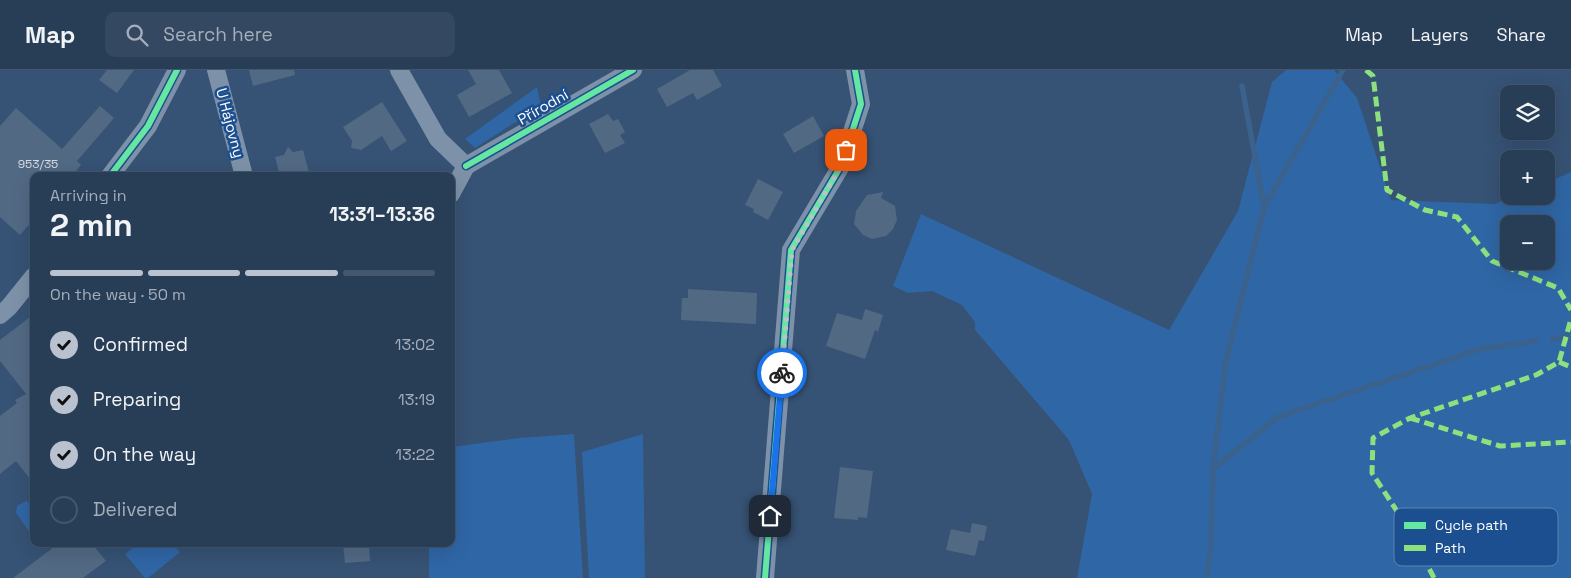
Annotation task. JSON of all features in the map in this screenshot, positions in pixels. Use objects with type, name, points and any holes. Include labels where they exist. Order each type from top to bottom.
[{"type":"street","points":[[113,172],[148,126],[177,70]]},
{"type":"street","name":"U Hájovny","points":[[216,70],[243,172]]},
{"type":"street","points":[[400,70],[438,139],[466,166],[455,187]]},
{"type":"street","name":"Přírodní","points":[[466,166],[633,70]]},
{"type":"street","points":[[765,578],[792,250],[841,166],[861,104],[855,70]]},
{"type":"street","points":[[0,315],[10,307],[30,281]]},
{"type":"shaded area","points":[[1286,70],[1334,70],[1357,98],[1391,200],[1495,204],[1500,202],[1500,205],[1555,205],[1555,179],[1571,172],[1571,578],[1077,578],[1092,494],[1069,440],[975,330],[975,322],[962,305],[932,291],[908,293],[893,286],[921,214],[1169,330],[1238,211],[1272,82]]},
{"type":"shaded area","points":[[537,87],[541,106],[475,148],[465,139]]},
{"type":"shaded area","points":[[574,434],[583,578],[429,578],[429,547],[455,547],[455,446],[519,438]]},
{"type":"shaded area","points":[[643,434],[645,578],[589,578],[582,452]]},
{"type":"shaded area","points":[[26,501],[30,504],[30,531],[16,513],[17,506]]},
{"type":"shaded area","points":[[134,547],[176,547],[180,552],[148,578],[145,578],[125,554]]},
{"type":"building","points":[[107,70],[134,70],[117,93],[99,80]]},
{"type":"building","points":[[249,70],[294,70],[295,75],[253,86]]},
{"type":"building","points":[[468,70],[499,70],[512,93],[469,117],[457,95],[476,84]]},
{"type":"building","points":[[690,70],[713,70],[722,86],[697,100],[693,93],[667,107],[657,89]]},
{"type":"building","points":[[382,102],[407,141],[391,151],[382,136],[361,150],[351,148],[352,141],[343,127]]},
{"type":"building","points":[[100,106],[114,118],[77,161],[81,165],[75,172],[30,172],[30,224],[20,235],[0,217],[0,126],[16,108],[62,149]]},
{"type":"building","points":[[608,114],[613,121],[618,119],[625,132],[620,135],[625,143],[605,153],[589,124]]},
{"type":"building","points":[[813,116],[824,136],[794,153],[783,134]]},
{"type":"building","points":[[288,147],[293,152],[303,150],[309,172],[279,172],[275,157],[284,155]]},
{"type":"building","points":[[758,179],[783,192],[768,220],[753,212],[754,209],[745,205]]},
{"type":"building","points":[[883,192],[881,198],[895,206],[897,220],[893,229],[886,236],[872,239],[863,235],[854,224],[856,211],[867,195]]},
{"type":"building","points":[[688,289],[757,293],[756,324],[681,320],[682,298],[688,298]]},
{"type":"building","points":[[865,309],[883,315],[878,332],[875,330],[865,359],[826,346],[837,313],[862,320]]},
{"type":"building","points":[[30,317],[30,479],[16,461],[0,474],[0,416],[17,403],[15,400],[26,394],[0,361],[0,340]]},
{"type":"building","points":[[840,467],[873,471],[867,518],[858,517],[858,520],[834,518]]},
{"type":"building","points":[[972,523],[987,526],[984,541],[979,540],[975,556],[946,550],[951,529],[970,533]]},
{"type":"building","points":[[54,547],[94,547],[106,561],[83,578],[13,578]]},
{"type":"building","points":[[343,547],[369,547],[370,561],[345,563]]},
{"type":"waterway","points":[[1213,469],[1225,366],[1264,207],[1343,70]]},
{"type":"waterway","points":[[1242,86],[1264,206]]},
{"type":"waterway","points":[[1553,339],[1571,336]]},
{"type":"waterway","points":[[1207,578],[1211,544],[1213,469],[1278,417],[1480,349],[1536,341]]},
{"type":"marked path","points":[[1366,70],[1373,76],[1387,190],[1425,210],[1457,217],[1492,261],[1558,288],[1571,310]]},
{"type":"marked path","points":[[1395,508],[1372,473],[1373,438],[1410,418],[1536,375],[1559,362],[1571,319]]},
{"type":"marked path","points":[[1559,362],[1571,367]]},
{"type":"marked path","points":[[1410,418],[1500,446],[1571,442]]},
{"type":"marked path","points":[[1428,566],[1434,578]]},
{"type":"cycle path","points":[[113,172],[148,126],[177,70]]},
{"type":"cycle path","points":[[466,166],[633,70]]},
{"type":"cycle path","points":[[765,578],[791,250],[841,166],[861,104],[855,70]]},
{"type":"way so far","points":[[782,373],[792,250],[841,166],[846,150]]},
{"type":"route","points":[[770,516],[782,373]]}]
